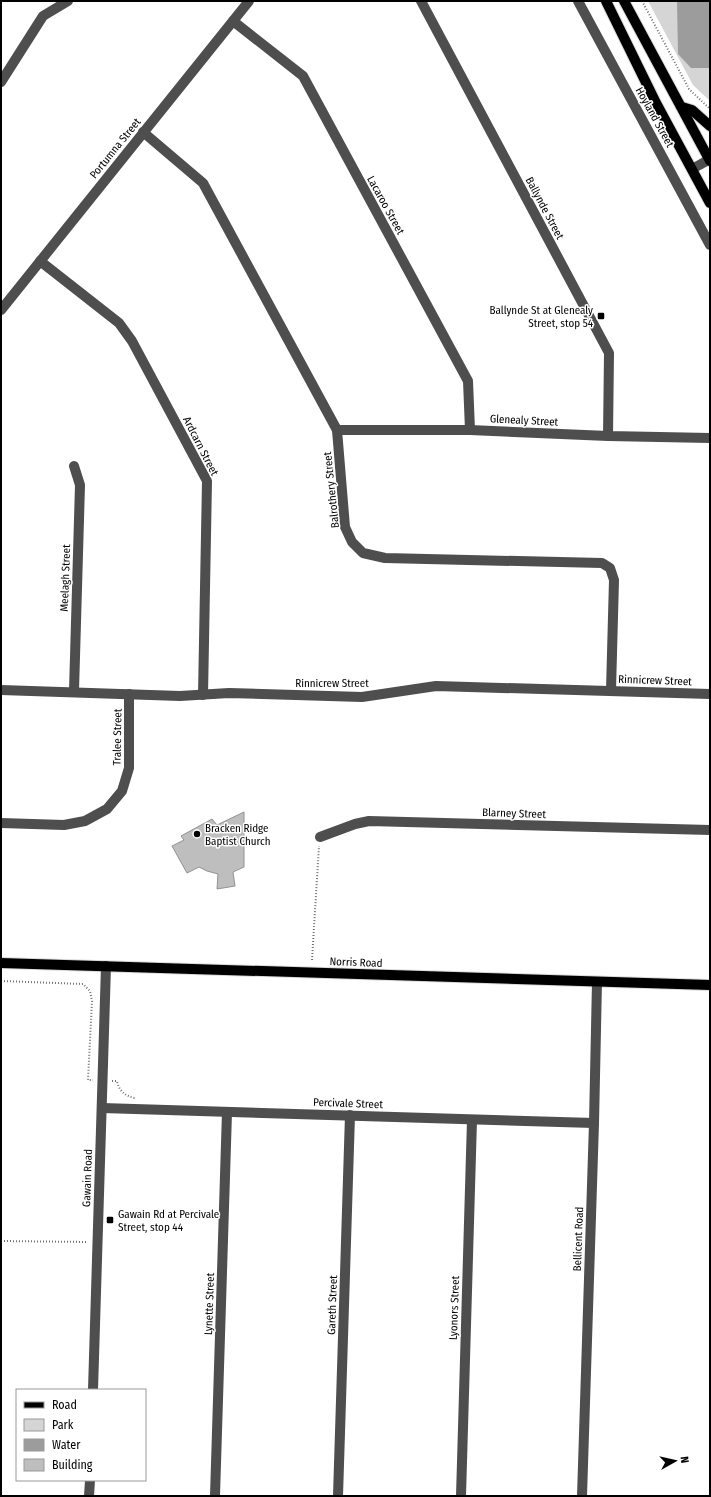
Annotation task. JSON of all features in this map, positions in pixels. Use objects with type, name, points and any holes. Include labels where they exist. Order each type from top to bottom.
[{"type":"main road","name":"Hoyland Street","points":[[606,1],[656,103],[710,203]]},
{"type":"main road","points":[[624,1],[710,160]]},
{"type":"main road","points":[[682,107],[692,110],[710,126]]},
{"type":"main road","name":"Norris Road","points":[[1,963],[710,986]]},
{"type":"street","points":[[1,82],[44,16],[68,1]]},
{"type":"street","name":"Portumna Street","points":[[1,310],[249,1]]},
{"type":"street","name":"Ballynde Street","points":[[421,1],[609,353],[608,436]]},
{"type":"street","name":"Hoyland Street","points":[[578,1],[710,245]]},
{"type":"street","name":"Lacaroo Street","points":[[233,21],[303,76],[468,381],[470,430]]},
{"type":"street","name":"Balrothery Street","points":[[143,132],[203,183],[337,430],[345,526],[352,542],[364,553],[385,558],[602,563],[610,568],[614,580],[611,690]]},
{"type":"street","points":[[692,169],[710,160]]},
{"type":"street","name":"Ardcarn Street","points":[[40,261],[119,323],[132,341],[207,481],[203,695]]},
{"type":"street","name":"Glenealy Street","points":[[337,430],[470,430],[608,436],[710,438]]},
{"type":"street","name":"Meelagh Street","points":[[74,466],[80,485],[74,691]]},
{"type":"street","name":"Rinnicrew Street","points":[[1,690],[74,691],[180,696],[229,693],[362,697],[436,686],[710,694]]},
{"type":"street","name":"Tralee Street","points":[[1,823],[64,825],[85,821],[107,809],[122,791],[129,768],[130,694]]},
{"type":"street","name":"Blarney Street","points":[[320,837],[355,824],[369,821],[710,830]]},
{"type":"street","name":"Gawain Road","points":[[92,1389],[106,966]]},
{"type":"street","name":"Bellicent Road","points":[[582,1496],[597,982]]},
{"type":"street","name":"Percivale Street","points":[[102,1108],[594,1123]]},
{"type":"street","name":"Lynette Street","points":[[215,1496],[227,1112]]},
{"type":"street","name":"Gareth Street","points":[[338,1496],[350,1115]]},
{"type":"street","name":"Lyonors Street","points":[[461,1496],[472,1120]]},
{"type":"street","points":[[89,1496],[90,1481]]},
{"type":"path","points":[[642,1],[689,89],[710,109]]},
{"type":"path","points":[[312,960],[320,837]]},
{"type":"path","points":[[1,981],[83,984],[90,991],[92,1001],[88,1080],[91,1080]]},
{"type":"path","points":[[114,1081],[116,1081],[119,1089],[123,1093],[129,1097],[138,1098]]},
{"type":"path","points":[[1,1241],[97,1243]]},
{"type":"green space","points":[[648,1],[710,1],[710,101],[693,85]]},
{"type":"water","points":[[677,1],[710,1],[710,68],[691,68],[678,54]]},
{"type":"building","points":[[244,812],[244,867],[233,872],[235,886],[217,889],[218,874],[199,867],[187,873],[172,846],[184,840],[181,836],[212,819],[217,825]]},
{"type":"place","name":"Ballynde St at Glenealy Street, stop 54","points":[[601,316]]},
{"type":"place","name":"Bracken Ridge Baptist Church","points":[[197,834]]},
{"type":"place","name":"Gawain Rd at Percivale Street, stop 44","points":[[110,1220]]}]
